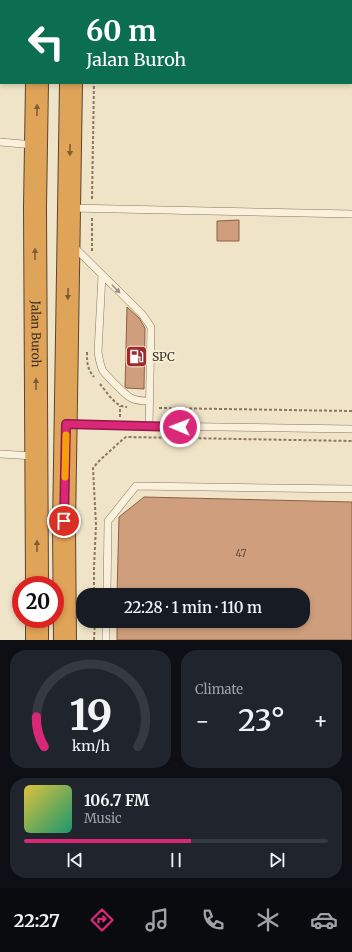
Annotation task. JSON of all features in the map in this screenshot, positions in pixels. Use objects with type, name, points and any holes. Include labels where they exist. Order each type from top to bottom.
[{"type":"highway","name":"Jalan Buroh","points":[[37,84],[35,215],[37,576]]},
{"type":"highway","points":[[65,640],[64,527],[71,84]]},
{"type":"highway","points":[[37,628],[37,640]]},
{"type":"lane","points":[[0,142],[36,145]]},
{"type":"lane","points":[[69,208],[352,214]]},
{"type":"lane","points":[[69,241],[142,314],[151,328],[149,426]]},
{"type":"lane","points":[[102,275],[98,352],[99,361],[103,371],[125,394],[137,400],[150,401]]},
{"type":"lane","points":[[66,424],[352,429]]},
{"type":"lane","points":[[0,454],[37,456]]},
{"type":"lane","points":[[107,588],[108,521],[136,486],[352,489]]},
{"type":"lane","points":[[106,628],[106,640]]},
{"type":"path","points":[[94,588],[96,525],[93,468],[126,437],[352,441]]},
{"type":"path","points":[[94,640],[95,628]]},
{"type":"building","points":[[239,220],[239,241],[217,241],[217,221]]},
{"type":"building","name":"SPC","points":[[127,307],[139,318],[145,328],[144,389],[125,387]]},
{"type":"building","points":[[144,497],[352,502],[352,640],[117,640],[117,628],[310,628],[310,588],[117,588],[119,517]]},
{"type":"slow traffic","points":[[65,477],[66,435]]},
{"type":"place","name":"SPC","points":[[136,357]]},
{"type":"route","points":[[64,521],[66,424],[180,427]]}]
